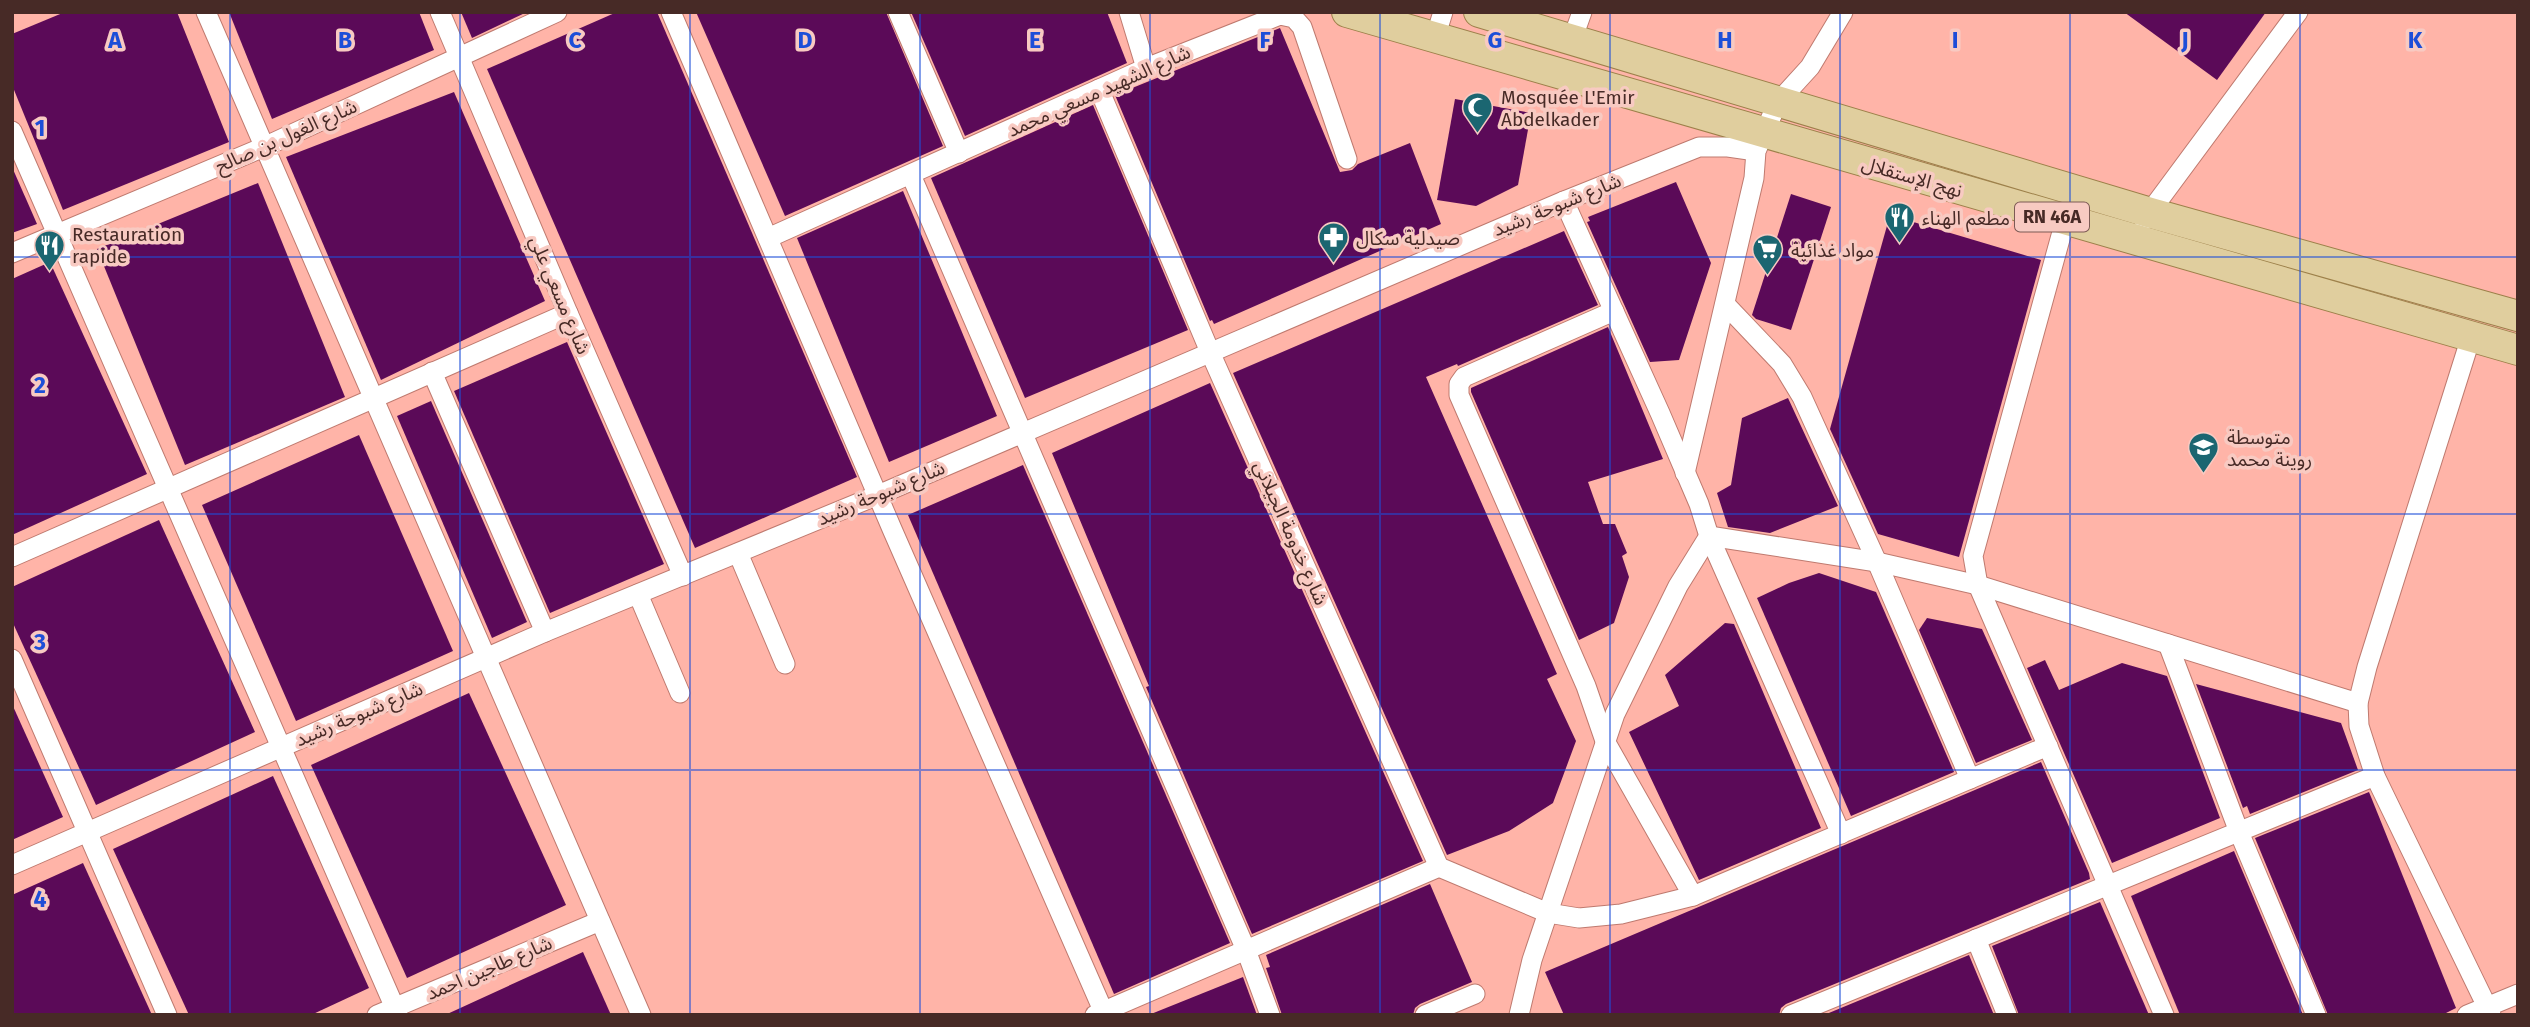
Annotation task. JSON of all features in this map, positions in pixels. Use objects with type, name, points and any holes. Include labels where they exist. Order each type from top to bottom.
[{"type":"main road","name":"نهج الإستقلال","points":[[1347,12],[1439,25],[1760,141],[2065,221],[2518,351]]},
{"type":"main road","name":"نهج الإستقلال","points":[[1479,12],[1577,26],[1778,102],[2151,213],[2518,316]]},
{"type":"street","points":[[206,12],[641,1015]]},
{"type":"street","name":"شارع مسعي علي","points":[[440,12],[683,576]]},
{"type":"street","name":"شارع الغول بن صالح","points":[[12,253],[264,147],[557,12]]},
{"type":"street","points":[[671,12],[1101,1014],[1439,867],[1548,913],[1579,918],[1621,914],[1693,896],[2048,746]]},
{"type":"street","points":[[898,12],[959,153]]},
{"type":"street","points":[[1129,12],[1146,68]]},
{"type":"street","points":[[1685,473],[1754,178],[1760,141],[1778,102],[1810,67],[1843,12]]},
{"type":"street","points":[[2125,239],[2151,213],[2298,12]]},
{"type":"street","name":"شارع الشهيد مسعي محمد","points":[[768,238],[1146,68],[1280,15],[1294,18],[1302,27],[1347,159]]},
{"type":"street","name":"شارع خدومة الجيلاني","points":[[1099,89],[1210,352],[1439,867]]},
{"type":"street","points":[[12,131],[281,747],[390,1012]]},
{"type":"street","name":"شارع شبوحة رشيد","points":[[12,865],[545,632],[878,495],[1564,201],[1699,147],[1760,141]]},
{"type":"street","points":[[911,174],[1246,950],[1270,1015]]},
{"type":"street","points":[[1564,201],[1615,311],[1685,473],[1709,536],[1841,834]]},
{"type":"street","points":[[2065,221],[1973,556],[1978,585],[2164,1015]]},
{"type":"street","points":[[1725,304],[1782,364],[1802,397],[1877,562],[1970,779]]},
{"type":"street","points":[[1615,311],[1464,377],[1459,384],[1460,395],[1586,686],[1605,741],[1693,896]]},
{"type":"street","points":[[12,557],[568,313]]},
{"type":"street","points":[[2470,337],[2358,703],[2360,726],[2375,776],[2488,1010]]},
{"type":"street","points":[[432,372],[545,632]]},
{"type":"street","points":[[1709,536],[1877,562],[1978,585],[2358,703]]},
{"type":"street","points":[[1519,1015],[1532,960],[1615,714],[1678,586],[1709,536]]},
{"type":"street","points":[[738,553],[785,664]]},
{"type":"street","points":[[638,594],[680,693]]},
{"type":"street","points":[[2168,644],[2239,832],[2316,1015]]},
{"type":"street","points":[[12,659],[167,1015]]},
{"type":"street","points":[[1791,1015],[2375,776]]},
{"type":"street","name":"شارع طاجين احمد","points":[[390,1012],[600,921]]},
{"type":"street","points":[[1976,939],[2007,1015]]},
{"type":"street","points":[[1425,1015],[1475,994]]},
{"type":"street","points":[[2467,1015],[2488,1010],[2518,994]]},
{"type":"building","points":[[65,12],[177,12],[229,142],[63,210],[12,85],[12,34]]},
{"type":"building","points":[[229,12],[419,12],[434,50],[272,119]]},
{"type":"building","points":[[461,12],[527,12],[472,38]]},
{"type":"building","points":[[617,12],[657,12],[857,477],[695,548],[487,69]]},
{"type":"building","points":[[696,12],[886,12],[943,146],[785,216]]},
{"type":"building","points":[[911,12],[1107,12],[1127,63],[965,136]]},
{"type":"building","points":[[2124,12],[2266,12],[2217,80]]},
{"type":"building","points":[[1280,28],[1340,172],[1352,170],[1358,164],[1410,143],[1441,224],[1214,324],[1210,321],[1115,95]]},
{"type":"building","points":[[454,92],[545,301],[381,380],[286,157]]},
{"type":"building","points":[[1455,99],[1531,113],[1518,185],[1476,206],[1437,200]]},
{"type":"building","points":[[1093,105],[1188,330],[1025,398],[931,178]]},
{"type":"building","points":[[12,167],[37,224],[12,233]]},
{"type":"building","points":[[1676,182],[1711,263],[1679,360],[1650,362],[1587,222],[1590,221],[1588,217]]},
{"type":"building","points":[[258,183],[345,397],[185,465],[97,249]]},
{"type":"building","points":[[903,191],[997,416],[889,462],[797,238]]},
{"type":"building","points":[[1791,194],[1831,207],[1791,330],[1756,319],[1752,315]]},
{"type":"building","points":[[1890,215],[2041,260],[1959,557],[1878,534],[1830,429]]},
{"type":"building","points":[[1564,231],[1598,305],[1458,366],[1457,364],[1426,377],[1557,674],[1547,679],[1576,741],[1553,803],[1509,831],[1447,855],[1233,373]]},
{"type":"building","points":[[50,262],[147,474],[12,535],[12,279]]},
{"type":"building","points":[[1608,327],[1663,459],[1588,482],[1603,524],[1615,524],[1627,553],[1622,556],[1629,577],[1614,623],[1579,640],[1471,388]]},
{"type":"building","points":[[567,342],[664,564],[550,613],[454,391]]},
{"type":"building","points":[[1210,383],[1423,861],[1252,934],[1146,687],[1149,686],[1052,453]]},
{"type":"building","points":[[1788,398],[1838,506],[1770,533],[1728,527],[1717,493],[1731,485],[1742,418]]},
{"type":"building","points":[[431,401],[527,622],[492,638],[397,416]]},
{"type":"building","points":[[359,435],[453,651],[296,721],[202,505]]},
{"type":"building","points":[[1023,465],[1230,943],[1114,994],[908,515]]},
{"type":"building","points":[[159,520],[255,732],[96,805],[12,621],[12,587]]},
{"type":"building","points":[[1819,573],[1876,592],[1954,772],[1851,816],[1757,598]]},
{"type":"building","points":[[1927,618],[1982,629],[2032,740],[1976,763],[1919,630]]},
{"type":"building","points":[[1725,623],[1734,624],[1821,828],[1699,880],[1629,732],[1679,706],[1665,675]]},
{"type":"building","points":[[2045,660],[2059,690],[2122,663],[2167,676],[2220,818],[2112,863],[2027,668]]},
{"type":"building","points":[[2196,684],[2341,723],[2358,770],[2250,814],[2247,806],[2243,808]]},
{"type":"building","points":[[469,693],[566,905],[407,978],[311,765]]},
{"type":"building","points":[[12,704],[63,817],[12,840]]},
{"type":"building","points":[[2041,762],[2090,879],[1786,1004],[1779,1015],[1564,1015],[1545,972]]},
{"type":"building","points":[[273,776],[369,988],[311,1015],[189,1015],[113,849]]},
{"type":"building","points":[[2369,792],[2456,1008],[2442,1015],[2328,1015],[2255,838]]},
{"type":"building","points":[[2234,851],[2303,1015],[2180,1015],[2131,896]]},
{"type":"building","points":[[83,863],[152,1015],[12,1015],[12,895]]},
{"type":"building","points":[[1430,884],[1472,982],[1420,1004],[1413,1015],[1282,1015],[1266,968],[1270,967],[1266,955]]},
{"type":"building","points":[[2100,902],[2149,1015],[2019,1015],[1992,946]]},
{"type":"building","points":[[583,952],[611,1015],[445,1015],[530,976]]},
{"type":"building","points":[[1969,955],[1994,1015],[1824,1015]]},
{"type":"building","points":[[1243,977],[1257,1015],[1151,1015],[1151,1014]]},
{"type":"place","name":"Mosquée L'Emir Abdelkader","points":[[1478,135]]},
{"type":"place","name":"مطعم الهناء","points":[[1899,245]]},
{"type":"place","name":"صيدلية سكال","points":[[1333,265]]},
{"type":"place","name":"Restauration rapide","points":[[49,272]]},
{"type":"place","name":"مواد غذائية","points":[[1768,277]]},
{"type":"place","name":"متوسطة روينة محمد","points":[[2204,475]]}]
